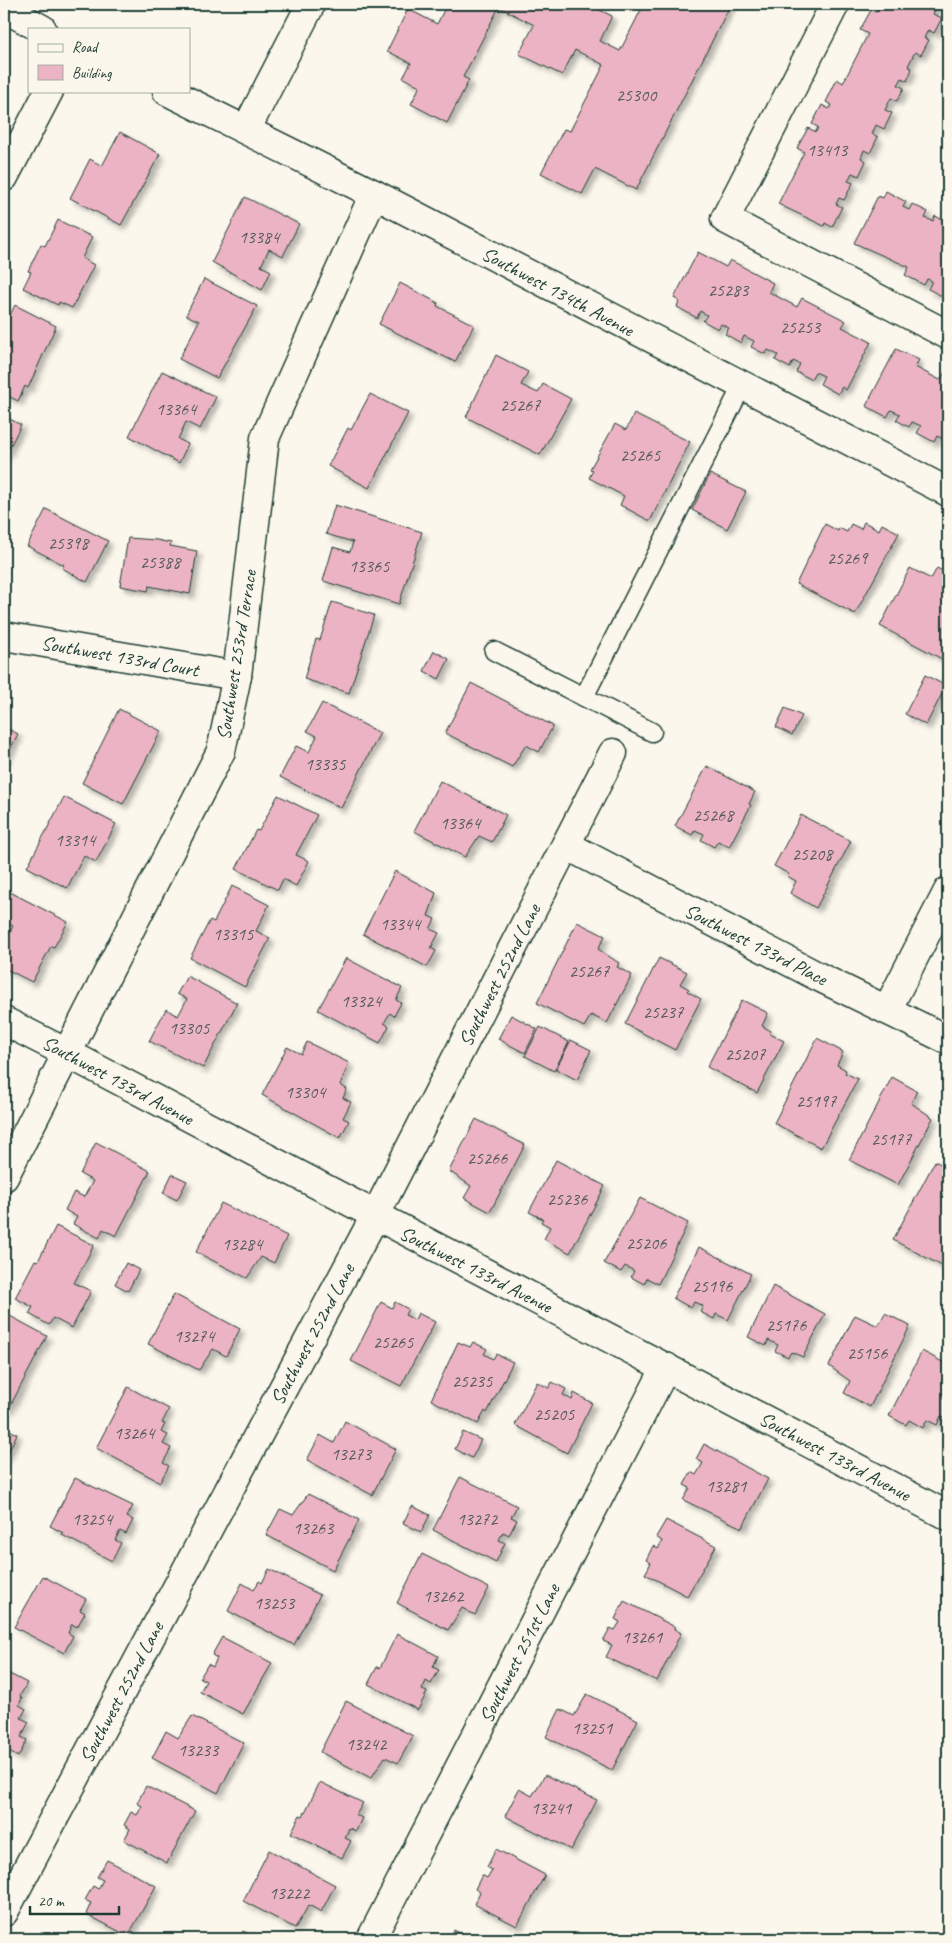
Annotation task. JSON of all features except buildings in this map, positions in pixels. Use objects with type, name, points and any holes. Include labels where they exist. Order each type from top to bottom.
[{"type":"street","points":[[246,130],[312,4]]},
{"type":"street","points":[[835,4],[725,219],[948,335]]},
{"type":"street","points":[[4,8],[40,28]]},
{"type":"street","points":[[4,177],[48,92]]},
{"type":"street","name":"Southwest 134th Avenue","points":[[169,92],[374,194],[948,492]]},
{"type":"street","name":"Southwest 253rd Terrace","points":[[4,1177],[221,751],[237,676],[264,438],[374,194]]},
{"type":"street","name":"Southwest 133rd Court","points":[[4,636],[237,676]]},
{"type":"street","name":"Southwest 252nd Lane","points":[[4,1912],[375,1216],[613,753]]},
{"type":"street","name":"Southwest 133rd Place","points":[[566,845],[948,1040]]},
{"type":"street","points":[[887,1010],[948,892]]},
{"type":"street","name":"Southwest 133rd Avenue","points":[[4,1021],[948,1516]]},
{"type":"street","name":"Southwest 251st Lane","points":[[371,1939],[666,1367]]},
{"type":"lane","points":[[584,697],[742,386]]},
{"type":"lane","points":[[494,650],[652,732]]}]
